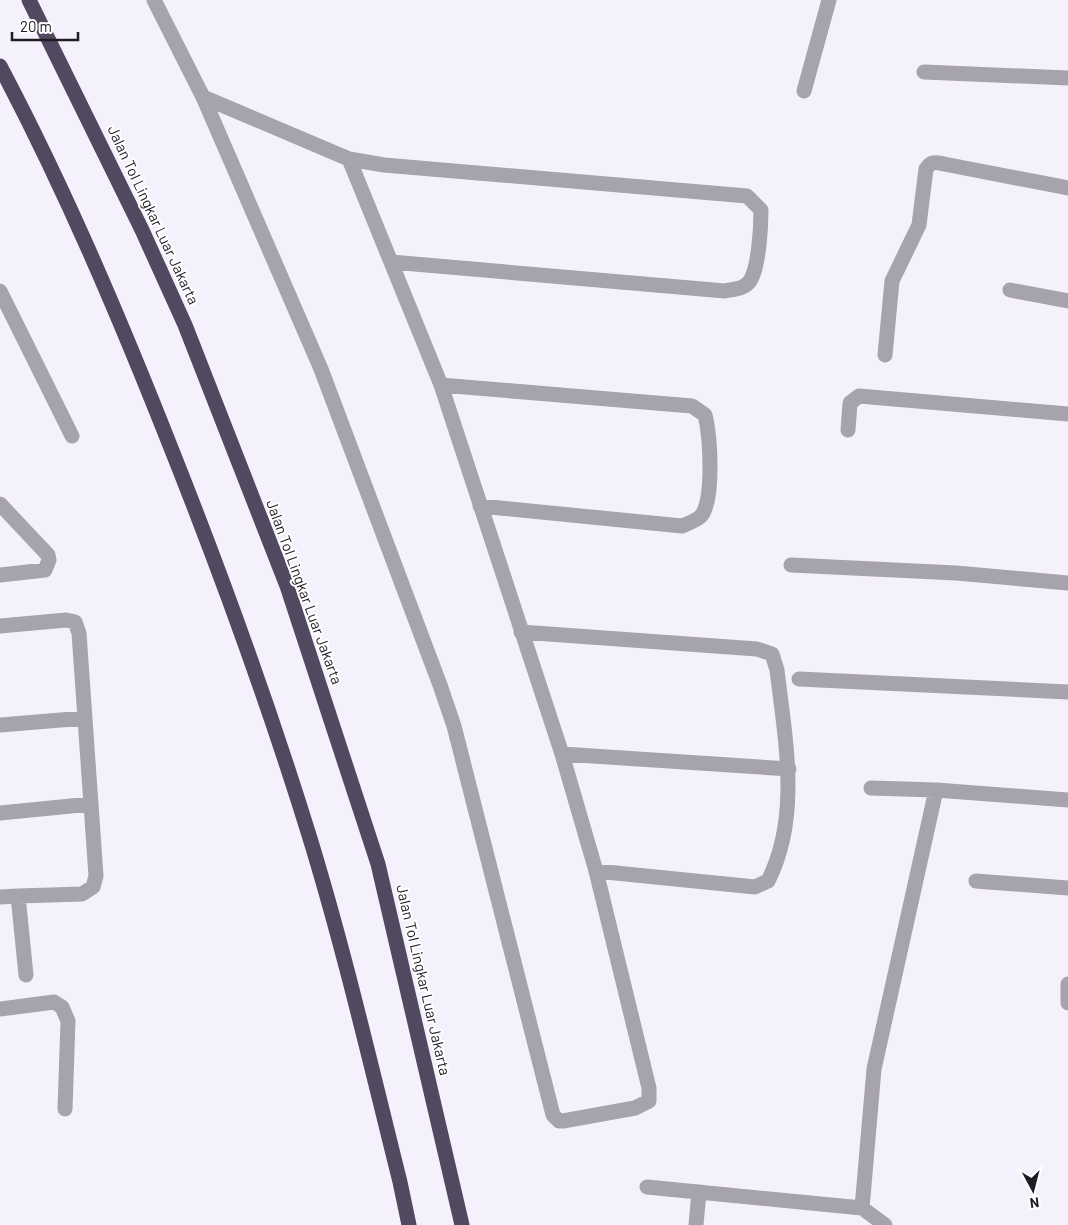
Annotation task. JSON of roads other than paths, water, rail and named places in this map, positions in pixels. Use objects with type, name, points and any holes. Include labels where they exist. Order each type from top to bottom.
[{"type":"highway","name":"Jalan Tol Lingkar Luar Jakarta","points":[[29,0],[138,221],[185,325],[287,586],[378,864],[462,1225]]},
{"type":"highway","points":[[0,66],[60,187],[112,303],[206,536],[261,686],[310,838],[400,1182],[409,1225]]},
{"type":"street","points":[[154,0],[203,98],[321,369],[440,685],[454,726],[553,1115],[558,1121],[634,1108],[648,1101],[649,1088],[596,871],[562,754],[441,385],[349,159]]},
{"type":"street","points":[[804,91],[830,0]]},
{"type":"street","points":[[924,72],[1068,78]]},
{"type":"street","points":[[203,98],[349,159],[384,165],[747,196],[761,210],[754,270],[749,282],[740,289],[725,291],[391,262]]},
{"type":"street","points":[[885,355],[892,281],[919,225],[926,170],[930,164],[934,162],[1068,188]]},
{"type":"street","points":[[1010,290],[1068,301]]},
{"type":"street","points":[[0,291],[72,436]]},
{"type":"street","points":[[441,385],[692,406],[705,415],[709,432],[708,502],[700,517],[682,526],[480,506]]},
{"type":"street","points":[[848,430],[850,403],[859,396],[1068,414]]},
{"type":"street","points":[[0,504],[48,555],[49,560],[45,570],[0,575]]},
{"type":"street","points":[[791,565],[956,573],[1068,583]]},
{"type":"street","points":[[0,626],[66,620],[75,622],[79,633],[96,876],[93,887],[82,894],[0,897]]},
{"type":"street","points":[[521,632],[757,649],[772,654],[777,670],[789,770],[788,810],[774,870],[768,881],[755,887],[596,871]]},
{"type":"street","points":[[799,679],[1068,692]]},
{"type":"street","points":[[0,725],[85,718]]},
{"type":"street","points":[[562,754],[789,770]]},
{"type":"street","points":[[871,788],[936,790],[1068,800]]},
{"type":"street","points":[[862,1208],[874,1069],[936,790]]},
{"type":"street","points":[[0,813],[91,804]]},
{"type":"street","points":[[976,881],[1068,888]]},
{"type":"street","points":[[18,896],[26,975]]},
{"type":"street","points":[[1068,984],[1068,1003]]},
{"type":"street","points":[[0,1009],[54,1002],[62,1007],[68,1021],[65,1109]]},
{"type":"street","points":[[647,1187],[862,1208],[885,1225]]},
{"type":"street","points":[[696,1225],[698,1192]]}]
